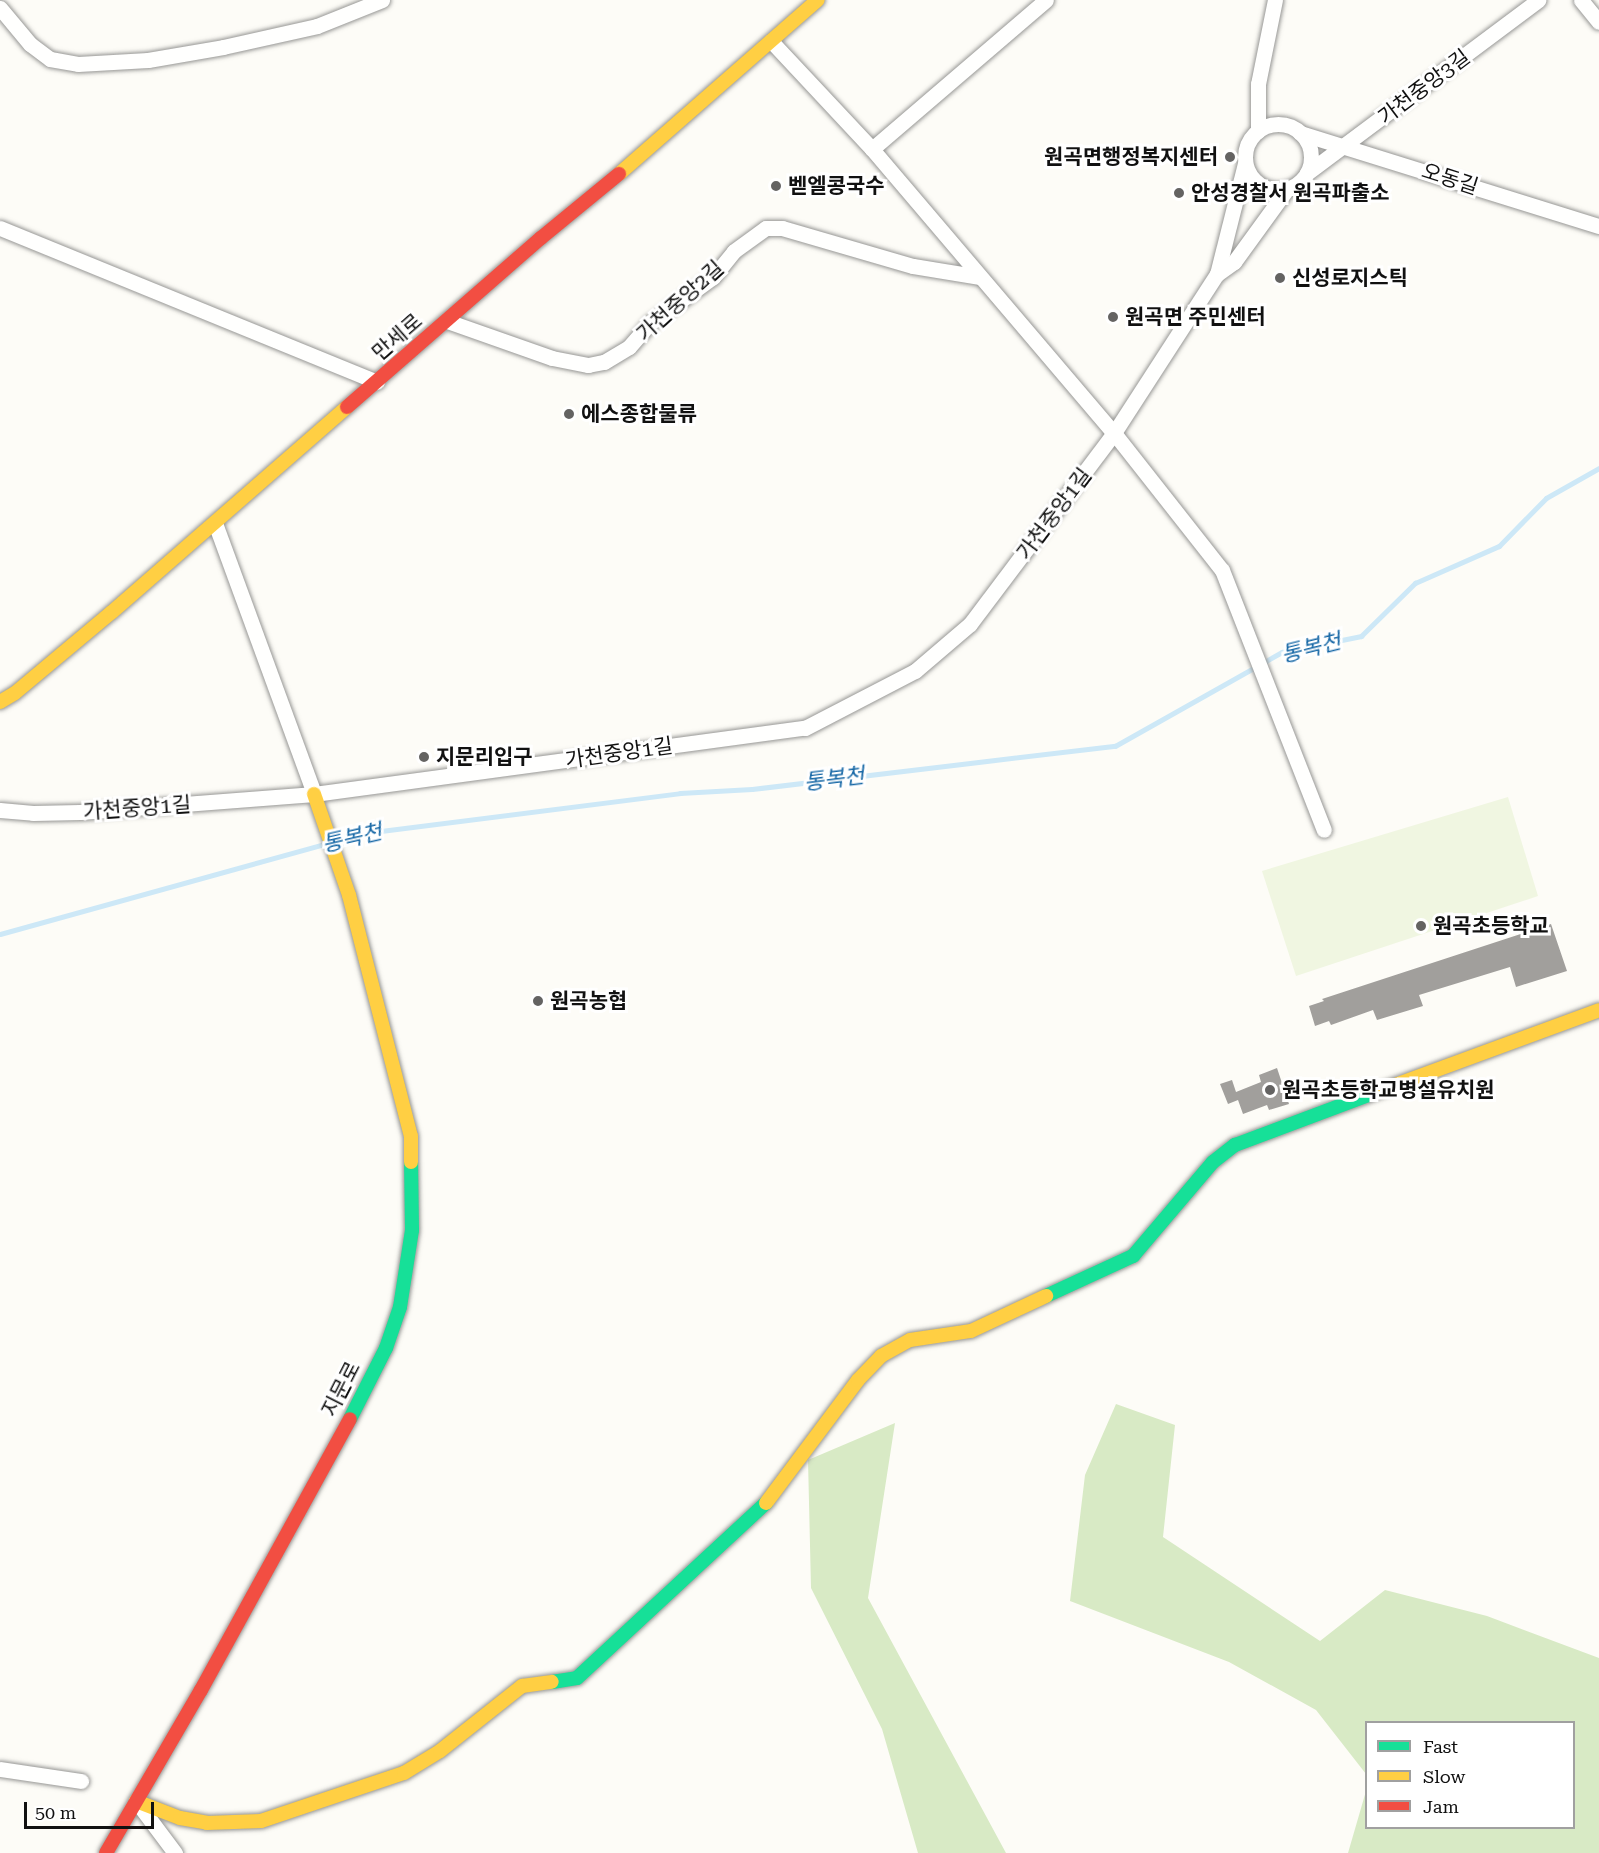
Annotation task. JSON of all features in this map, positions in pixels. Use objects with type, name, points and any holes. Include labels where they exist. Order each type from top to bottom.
[{"type":"street","points":[[0,8],[30,45],[50,59],[78,64],[148,60],[223,47],[316,26],[382,0]]},
{"type":"street","name":"만세로","points":[[0,702],[15,693],[95,627],[818,0]]},
{"type":"street","points":[[872,149],[1046,0]]},
{"type":"street","points":[[1258,131],[1258,84],[1275,0]]},
{"type":"street","name":"가천중앙3길","points":[[1308,173],[1538,0]]},
{"type":"street","points":[[1581,0],[1599,22]]},
{"type":"street","points":[[771,41],[872,149],[1114,433],[1222,570],[1324,830]]},
{"type":"street","points":[[1275,125],[1293,128],[1300,133],[1310,147],[1311,156],[1308,173],[1295,186],[1287,189],[1269,189],[1253,180],[1245,164],[1247,146],[1258,131],[1275,125]]},
{"type":"street","name":"오동길","points":[[1300,133],[1599,226]]},
{"type":"street","name":"가천중앙1길","points":[[0,810],[33,813],[80,812],[314,794],[805,728],[915,671],[970,624],[1114,433],[1217,274],[1245,164]]},
{"type":"street","points":[[1217,274],[1234,262],[1287,189]]},
{"type":"street","points":[[0,228],[377,382]]},
{"type":"street","name":"가천중앙2길","points":[[447,321],[552,358],[588,365],[604,362],[629,347],[650,322],[713,277],[734,251],[766,228],[782,228],[913,266],[980,277]]},
{"type":"street","points":[[215,523],[314,794]]},
{"type":"street","name":"지문로","points":[[106,1853],[201,1690],[352,1415],[386,1348],[400,1307],[412,1230],[411,1136],[349,895],[326,821],[314,794]]},
{"type":"street","points":[[136,1801],[180,1818],[207,1823],[261,1821],[404,1773],[440,1751],[522,1686],[577,1678],[769,1500],[858,1380],[881,1356],[910,1340],[971,1331],[1133,1256],[1213,1162],[1235,1145],[1599,1010]]},
{"type":"street","points":[[0,1769],[81,1781]]},
{"type":"street","points":[[136,1801],[175,1853]]},
{"type":"green space","points":[[1508,797],[1538,896],[1296,976],[1262,871]]},
{"type":"green space","points":[[1116,1404],[1175,1425],[1163,1537],[1320,1641],[1385,1590],[1487,1616],[1599,1658],[1599,1853],[1348,1853],[1365,1794],[1365,1829],[1575,1829],[1575,1721],[1365,1721],[1365,1773],[1316,1710],[1229,1662],[1070,1601],[1085,1475]]},
{"type":"green space","points":[[895,1423],[868,1598],[1006,1853],[918,1853],[882,1729],[811,1588],[808,1460]]},
{"type":"building","points":[[1551,924],[1567,971],[1516,987],[1510,967],[1419,995],[1423,1006],[1377,1020],[1373,1010],[1331,1025],[1329,1021],[1315,1026],[1309,1006],[1324,1001],[1322,999]]},
{"type":"building","points":[[1277,1068],[1289,1104],[1269,1110],[1267,1105],[1243,1114],[1238,1100],[1228,1104],[1220,1084],[1232,1080],[1236,1092],[1261,1082],[1259,1075]]},
{"type":"waterway","name":"통복천","points":[[337,840],[365,833],[680,793],[752,789],[1115,746],[1282,652],[1361,636],[1415,583],[1499,546],[1546,498],[1599,468]]},
{"type":"waterway","name":"통복천","points":[[0,934],[328,843]]},
{"type":"traffic: fast","points":[[1046,1296],[1133,1256],[1213,1162],[1235,1145],[1382,1090]]},
{"type":"traffic: fast","points":[[350,1419],[386,1348],[400,1307],[412,1230],[411,1162]]},
{"type":"traffic: fast","points":[[552,1682],[577,1678],[766,1503]]},
{"type":"traffic: slow","points":[[619,174],[818,0]]},
{"type":"traffic: slow","points":[[0,702],[15,693],[112,612],[347,407]]},
{"type":"traffic: slow","points":[[314,794],[349,895],[411,1136],[411,1162]]},
{"type":"traffic: slow","points":[[1382,1090],[1599,1010]]},
{"type":"traffic: slow","points":[[766,1503],[858,1380],[881,1356],[910,1340],[971,1331],[1046,1296]]},
{"type":"traffic: slow","points":[[136,1801],[180,1818],[207,1823],[261,1821],[404,1773],[440,1751],[522,1686],[552,1682]]},
{"type":"traffic: jam","points":[[347,407],[541,238],[619,174]]},
{"type":"traffic: jam","points":[[106,1853],[201,1690],[350,1419]]},
{"type":"place","name":"원곡면행정복지센터","points":[[1230,157]]},
{"type":"place","name":"벧엘콩국수","points":[[776,186]]},
{"type":"place","name":"안성경찰서 원곡파출소","points":[[1179,193]]},
{"type":"place","name":"신성로지스틱","points":[[1280,278]]},
{"type":"place","name":"원곡면 주민센터","points":[[1113,317]]},
{"type":"place","name":"에스종합물류","points":[[569,414]]},
{"type":"place","name":"지문리입구","points":[[424,757]]},
{"type":"place","name":"원곡초등학교","points":[[1421,926]]},
{"type":"place","name":"원곡농협","points":[[538,1001]]},
{"type":"place","name":"원곡초등학교병설유치원","points":[[1270,1090]]}]
